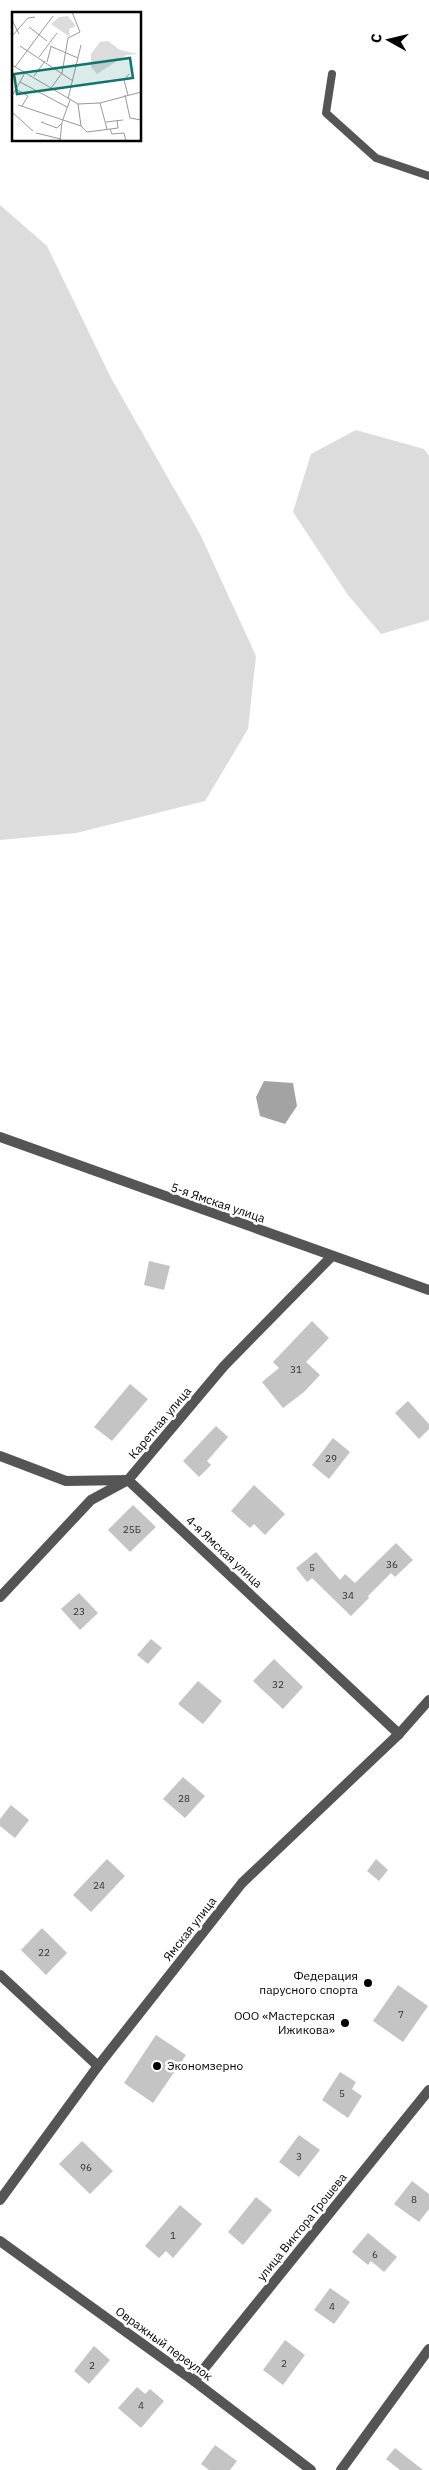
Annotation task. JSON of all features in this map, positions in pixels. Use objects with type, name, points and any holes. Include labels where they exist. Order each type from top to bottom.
[{"type":"street","name":"5-я Ямская улица","points":[[0,1137],[429,1290]]},
{"type":"street","name":"Каретная улица","points":[[0,1597],[91,1500],[128,1480],[224,1366],[332,1256]]},
{"type":"street","points":[[0,1456],[66,1481],[128,1480]]},
{"type":"street","name":"4-я Ямская улица","points":[[128,1480],[399,1734]]},
{"type":"street","name":"Ямская улица","points":[[0,2200],[98,2066],[242,1883],[399,1734],[429,1700]]},
{"type":"street","points":[[0,1975],[98,2066]]},
{"type":"street","name":"улица Виктора Грошева","points":[[194,2381],[429,2090]]},
{"type":"street","name":"Овражный переулок","points":[[0,2241],[194,2381],[311,2470]]},
{"type":"street","points":[[341,2470],[429,2349]]},
{"type":"lane","points":[[332,74],[326,113],[376,158],[429,176]]},
{"type":"shaded area","points":[[0,205],[47,246],[111,378],[200,534],[256,656],[248,729],[205,801],[76,833],[0,840]]},
{"type":"shaded area","points":[[356,430],[424,449],[429,456],[429,620],[381,634],[348,595],[293,512],[311,454]]},
{"type":"shaded area","points":[[264,1081],[293,1083],[297,1106],[285,1124],[260,1116],[256,1097]]},
{"type":"building","points":[[149,1261],[170,1266],[164,1290],[144,1285]]},
{"type":"building","points":[[312,1321],[329,1338],[306,1362],[320,1375],[304,1392],[283,1408],[262,1382],[279,1368],[273,1362]]},
{"type":"building","points":[[130,1384],[148,1399],[112,1441],[94,1427]]},
{"type":"building","points":[[408,1401],[429,1424],[429,1429],[419,1439],[395,1413]]},
{"type":"building","points":[[216,1426],[228,1437],[207,1461],[211,1465],[199,1477],[183,1461]]},
{"type":"building","points":[[333,1438],[350,1452],[329,1479],[312,1465]]},
{"type":"building","points":[[254,1485],[285,1514],[265,1535],[254,1524],[250,1528],[231,1511]]},
{"type":"building","points":[[133,1505],[156,1527],[130,1552],[108,1530]]},
{"type":"building","points":[[396,1543],[413,1560],[395,1577],[391,1573],[351,1616],[312,1578],[307,1582],[296,1568],[316,1552],[340,1580],[345,1574],[355,1583]]},
{"type":"building","points":[[79,1593],[98,1613],[80,1630],[61,1609]]},
{"type":"building","points":[[151,1639],[162,1648],[148,1664],[137,1655]]},
{"type":"building","points":[[274,1659],[303,1687],[283,1709],[253,1681]]},
{"type":"building","points":[[198,1681],[222,1701],[203,1724],[178,1704]]},
{"type":"building","points":[[183,1777],[205,1796],[185,1818],[163,1799]]},
{"type":"building","points":[[11,1805],[29,1820],[15,1838],[0,1826],[0,1819]]},
{"type":"building","points":[[107,1859],[125,1876],[91,1912],[73,1895]]},
{"type":"building","points":[[376,1859],[388,1870],[379,1881],[367,1871]]},
{"type":"building","points":[[42,1928],[67,1953],[46,1975],[21,1950]]},
{"type":"building","points":[[398,1985],[428,2006],[403,2042],[373,2021]]},
{"type":"building","name":"Экономзерно","points":[[156,2035],[186,2055],[153,2103],[124,2083]]},
{"type":"building","points":[[340,2072],[356,2082],[352,2089],[362,2096],[348,2118],[322,2100]]},
{"type":"building","points":[[299,2135],[320,2150],[299,2177],[279,2162]]},
{"type":"building","points":[[82,2141],[113,2171],[90,2194],[59,2164]]},
{"type":"building","points":[[412,2181],[429,2194],[429,2209],[419,2222],[394,2204]]},
{"type":"building","points":[[256,2197],[272,2210],[243,2245],[228,2232]]},
{"type":"building","points":[[180,2205],[202,2224],[173,2258],[166,2251],[159,2258],[145,2246]]},
{"type":"building","points":[[368,2233],[397,2257],[384,2272],[371,2261],[368,2265],[352,2252]]},
{"type":"building","points":[[330,2288],[350,2302],[334,2324],[314,2310]]},
{"type":"building","points":[[285,2340],[305,2355],[283,2385],[263,2370]]},
{"type":"building","points":[[94,2346],[110,2360],[89,2384],[74,2371]]},
{"type":"building","points":[[137,2387],[145,2394],[150,2389],[164,2401],[141,2428],[118,2408]]},
{"type":"building","points":[[215,2445],[237,2461],[230,2470],[209,2470],[201,2464]]},
{"type":"building","points":[[395,2448],[423,2470],[400,2470],[386,2459]]},
{"type":"place","name":"Федерация парусного спорта","points":[[368,1983]]},
{"type":"place","name":"ООО «Мастерская Ижикова»","points":[[345,2023]]},
{"type":"place","name":"Экономзерно","points":[[157,2066]]}]
